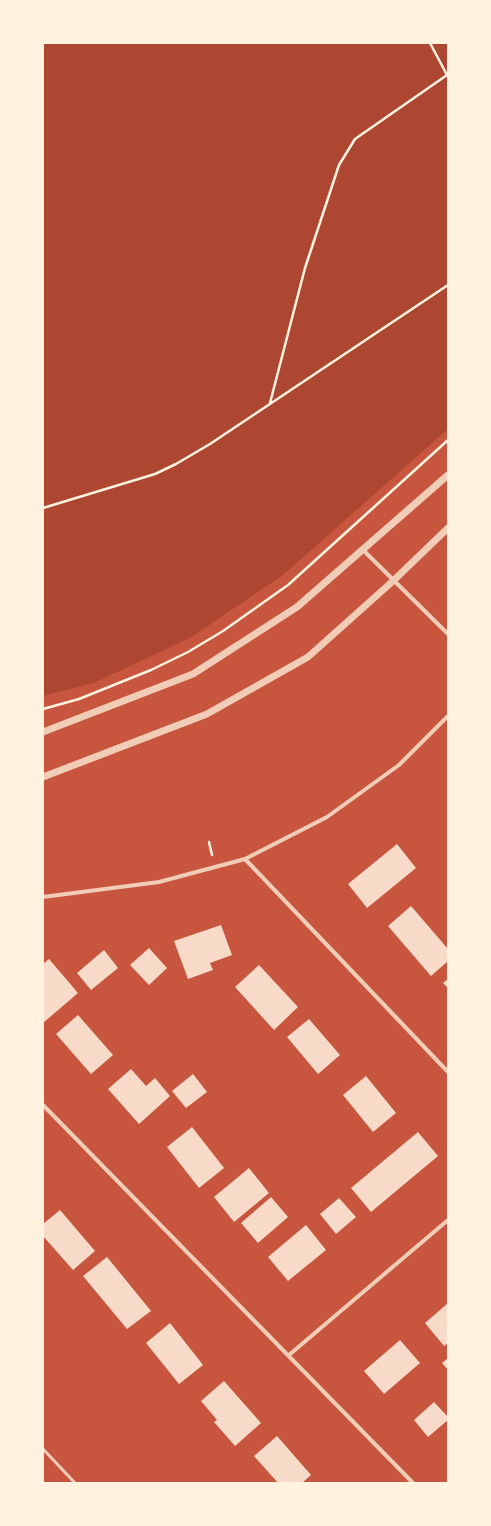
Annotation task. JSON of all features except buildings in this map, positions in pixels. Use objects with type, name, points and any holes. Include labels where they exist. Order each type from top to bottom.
[{"type":"street","points":[[43,732],[193,674],[297,607],[448,475]]},
{"type":"street","points":[[43,777],[207,714],[308,657],[393,581],[448,528]]},
{"type":"street","points":[[363,550],[448,634]]},
{"type":"street","points":[[43,897],[159,882],[245,859],[327,817],[399,765],[448,716]]},
{"type":"street","points":[[245,859],[448,1072]]},
{"type":"street","points":[[43,1105],[413,1483]]},
{"type":"street","points":[[289,1355],[448,1220]]},
{"type":"lane","points":[[43,1449],[75,1483]]},
{"type":"path","points":[[270,404],[305,268],[339,165],[355,139],[447,75],[430,43]]},
{"type":"path","points":[[43,508],[155,474],[176,464],[210,444],[448,285]]},
{"type":"path","points":[[43,709],[79,699],[151,670],[223,631],[293,580],[448,440]]},
{"type":"shaded area","points":[[43,43],[448,43],[448,429],[283,575],[190,638],[94,683],[43,696]]}]
